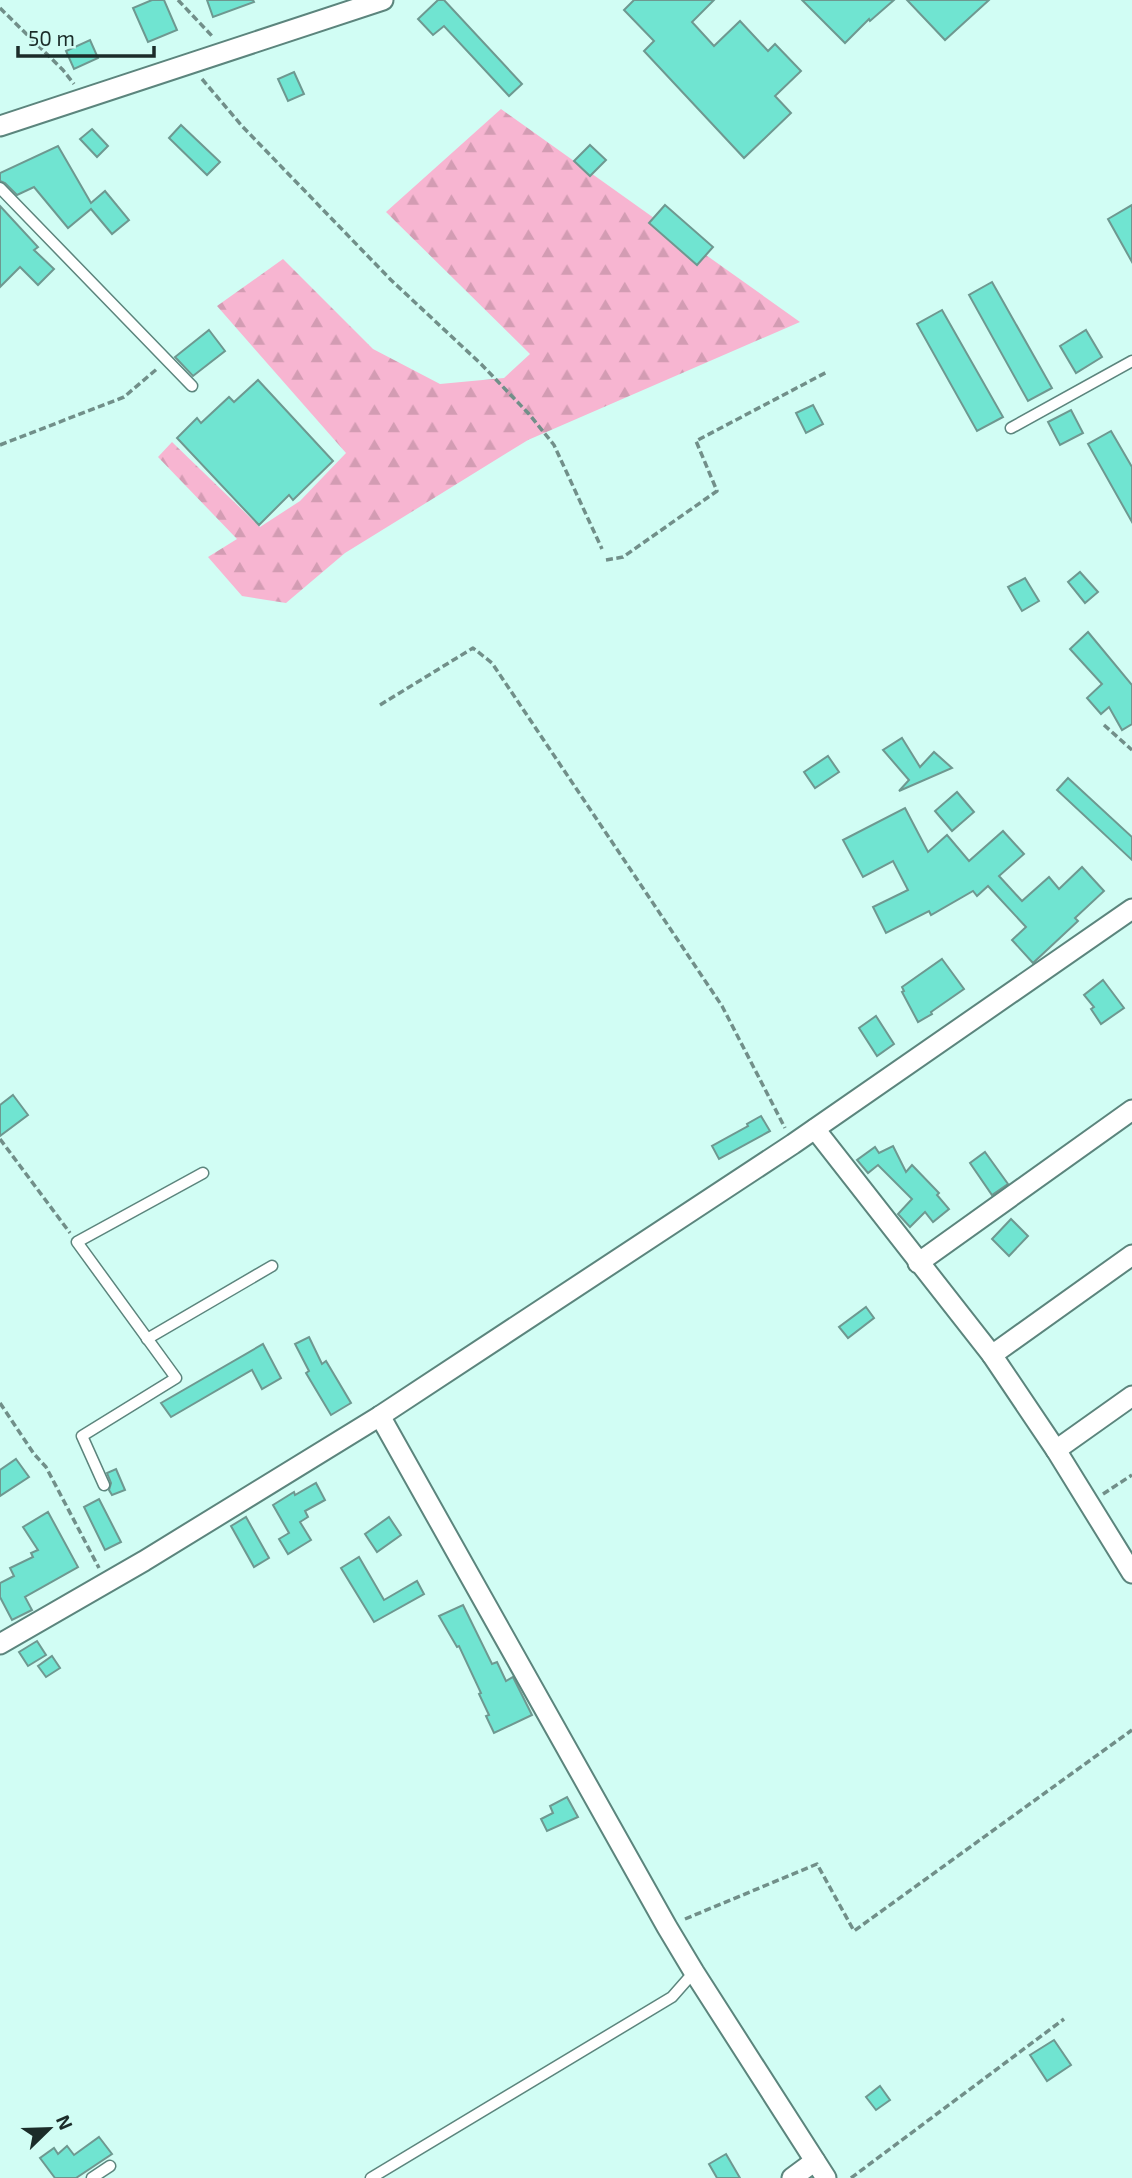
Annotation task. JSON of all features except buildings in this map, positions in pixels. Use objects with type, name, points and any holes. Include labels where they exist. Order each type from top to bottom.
[{"type":"street","points":[[0,125],[383,0]]},
{"type":"street","points":[[0,1644],[380,1416],[793,1144],[1132,909]]},
{"type":"street","points":[[918,1263],[1132,1110]]},
{"type":"street","points":[[815,1129],[992,1355],[1056,1450],[1132,1573]]},
{"type":"street","points":[[992,1355],[1132,1255]]},
{"type":"street","points":[[1056,1450],[1132,1396]]},
{"type":"street","points":[[380,1416],[667,1927],[826,2178]]},
{"type":"street","points":[[792,2178],[815,2161]]},
{"type":"lane","points":[[0,188],[192,386]]},
{"type":"lane","points":[[1011,428],[1132,361]]},
{"type":"lane","points":[[104,1485],[82,1436],[176,1378],[77,1242],[203,1173]]},
{"type":"lane","points":[[147,1339],[272,1266]]},
{"type":"lane","points":[[371,2178],[671,1997],[694,1972]]},
{"type":"lane","points":[[92,2178],[110,2166]]},
{"type":"path","points":[[178,0],[227,51]]},
{"type":"path","points":[[0,8],[63,70],[86,98]]},
{"type":"path","points":[[189,64],[242,126],[391,280],[529,414],[554,444],[602,549]]},
{"type":"path","points":[[0,445],[124,397],[167,360]]},
{"type":"path","points":[[606,560],[623,556],[717,491],[696,441],[827,372]]},
{"type":"path","points":[[380,705],[473,648],[492,663],[722,1006],[793,1144]]},
{"type":"path","points":[[1104,724],[1132,750]]},
{"type":"path","points":[[0,1139],[77,1242]]},
{"type":"path","points":[[0,1403],[34,1454],[46,1467],[107,1582]]},
{"type":"path","points":[[1089,1503],[1132,1475]]},
{"type":"path","points":[[667,1927],[817,1864],[854,1931],[1132,1730]]},
{"type":"path","points":[[851,2178],[1064,2019]]},
{"type":"green space","points":[[501,109],[800,322],[528,440],[345,553],[286,603],[242,596],[208,557],[237,539],[158,457],[172,442],[260,527],[300,501],[346,453],[217,306],[283,259],[373,349],[440,384],[504,378],[530,354],[386,212]]}]
